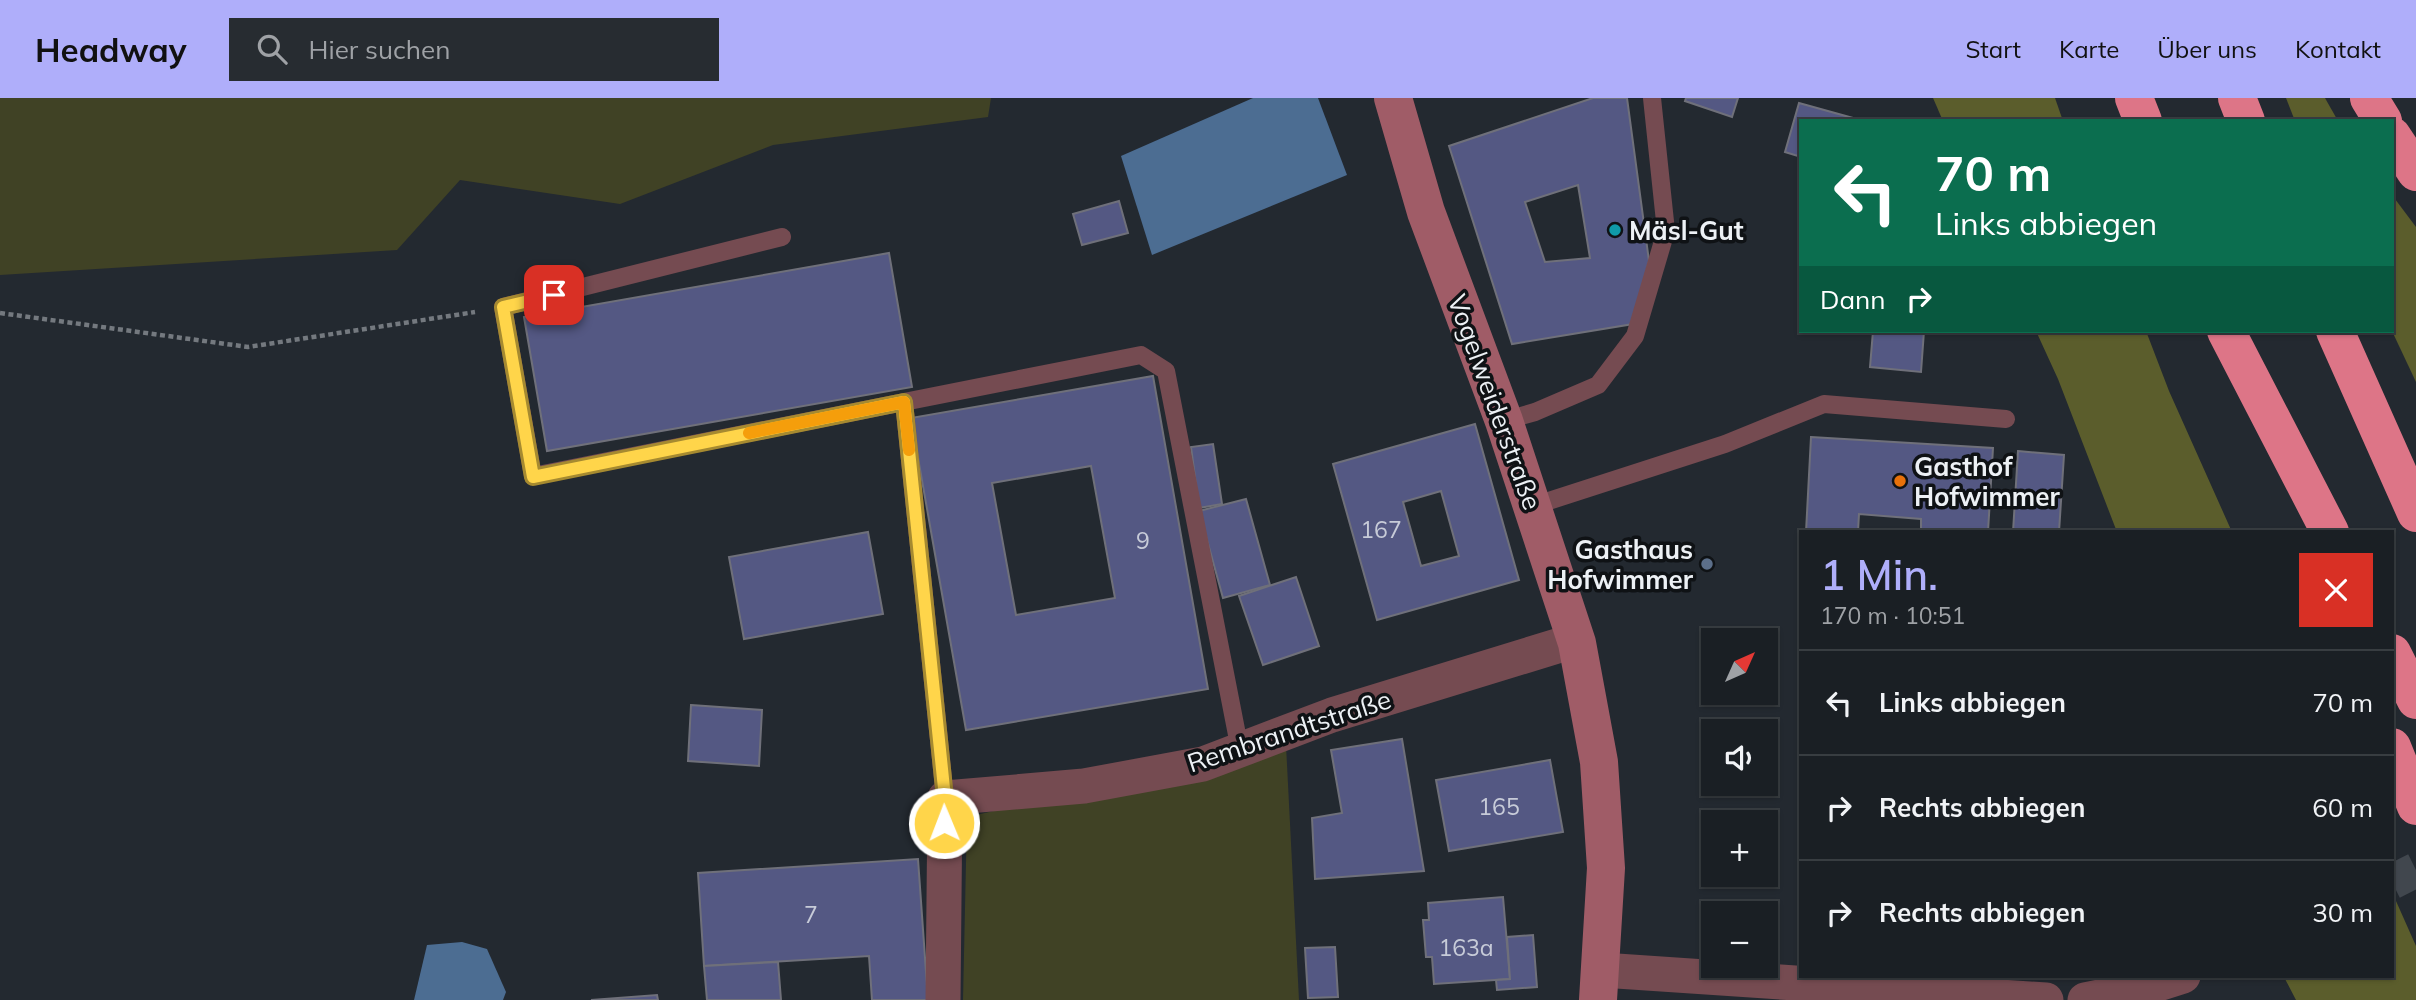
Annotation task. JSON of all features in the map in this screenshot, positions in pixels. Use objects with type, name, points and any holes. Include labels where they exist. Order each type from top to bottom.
[{"type":"highway","points":[[2134,98],[2142,119]]},
{"type":"highway","points":[[2237,98],[2245,119]]},
{"type":"highway","points":[[2369,98],[2382,119]]},
{"type":"highway","points":[[2394,139],[2416,172]]},
{"type":"highway","points":[[2226,333],[2305,530]]},
{"type":"highway","points":[[2226,333],[2329,530]]},
{"type":"highway","points":[[2336,333],[2416,513]]},
{"type":"highway","points":[[2394,657],[2416,699]]},
{"type":"highway","points":[[2394,752],[2416,806]]},
{"type":"main road","name":"Vogelweiderstraße","points":[[1393,98],[1426,212],[1504,421],[1577,643],[1599,761],[1606,868],[1600,985]]},
{"type":"street","name":"Rembrandtstraße","points":[[945,798],[1084,786],[1203,764],[1332,715],[1556,646],[1577,643]]},
{"type":"street","points":[[943,1000],[945,798]]},
{"type":"street","points":[[2085,1000],[2148,988],[2177,978]]},
{"type":"street","points":[[1600,985],[2046,1000]]},
{"type":"lane","points":[[1504,421],[1535,412],[1598,385],[1634,336],[1666,231],[1652,98]]},
{"type":"lane","points":[[782,237],[503,307],[533,477],[1141,355],[1166,371],[1240,750]]},
{"type":"lane","points":[[904,402],[945,798]]},
{"type":"lane","points":[[1533,506],[1725,444],[1824,404],[2006,419]]},
{"type":"path","points":[[0,313],[248,347],[503,307]]},
{"type":"green space","points":[[0,98],[991,98],[988,117],[773,145],[620,204],[460,180],[397,250],[0,275]]},
{"type":"green space","points":[[1933,98],[2055,98],[2062,119],[1942,119]]},
{"type":"green space","points":[[2286,98],[2325,98],[2337,119],[2294,119]]},
{"type":"green space","points":[[2394,198],[2416,227],[2416,382],[2393,333]]},
{"type":"green space","points":[[2037,333],[2147,333],[2169,391],[2231,530],[2116,530],[2058,379]]},
{"type":"green space","points":[[1286,745],[1299,1000],[963,1000],[967,817]]},
{"type":"green space","points":[[2394,896],[2416,946],[2416,1000],[2296,1000],[2285,978],[2394,978]]},
{"type":"water","points":[[1253,98],[1318,98],[1347,175],[1152,255],[1121,156]]},
{"type":"water","points":[[462,942],[487,949],[506,992],[503,1000],[414,1000],[427,945]]},
{"type":"building","name":"Mäsl-Gut","points":[[1593,98],[1627,98],[1649,261],[1633,324],[1512,344],[1449,146]],"holes":[[[1578,185],[1590,258],[1545,262],[1525,202]]]},
{"type":"building","points":[[1686,98],[1738,98],[1732,117],[1685,101]]},
{"type":"building","points":[[1799,103],[1853,118],[1799,119],[1799,156],[1785,152]]},
{"type":"building","points":[[1119,201],[1128,233],[1082,245],[1073,214]]},
{"type":"building","points":[[889,253],[912,387],[547,451],[524,317]]},
{"type":"building","points":[[1873,333],[1924,333],[1921,372],[1870,367]]},
{"type":"building","points":[[1153,376],[1208,689],[966,730],[911,418]],"holes":[[[1091,466],[1115,598],[1016,615],[992,483]]]},
{"type":"building","points":[[1475,424],[1519,580],[1377,620],[1333,464]],"holes":[[[1441,491],[1459,556],[1421,566],[1403,502]]]},
{"type":"building","name":"Gasthof Hofwimmer","points":[[1811,437],[1993,448],[1988,530],[1921,530],[1921,519],[1859,514],[1858,530],[1806,530]]},
{"type":"building","points":[[1213,444],[1222,504],[1199,508],[1191,447]]},
{"type":"building","points":[[2018,451],[2064,455],[2059,530],[2013,530]]},
{"type":"building","points":[[1246,499],[1270,585],[1223,598],[1199,511]]},
{"type":"building","points":[[868,532],[883,614],[744,639],[729,557]]},
{"type":"building","points":[[1296,577],[1319,646],[1263,665],[1239,596]]},
{"type":"building","points":[[691,705],[762,710],[759,766],[688,761]]},
{"type":"building","points":[[1402,739],[1424,871],[1315,879],[1312,818],[1342,813],[1331,750]]},
{"type":"building","points":[[1550,760],[1563,832],[1449,851],[1436,780]]},
{"type":"building","points":[[918,859],[928,1000],[872,1000],[869,956],[704,966],[698,873]]},
{"type":"building","points":[[1503,897],[1510,979],[1434,984],[1432,957],[1426,957],[1423,920],[1429,920],[1428,903]]},
{"type":"building","points":[[1533,935],[1537,987],[1497,990],[1496,980],[1510,979],[1507,937]]},
{"type":"building","points":[[1335,947],[1338,997],[1308,998],[1305,948]]},
{"type":"building","points":[[778,962],[781,1000],[707,1000],[704,966]]},
{"type":"building","points":[[657,995],[658,1000],[591,1000]]},
{"type":"tunnel","points":[[2394,881],[2416,870]]},
{"type":"slow traffic","points":[[749,433],[904,402],[909,450]]},
{"type":"place","name":"Mäsl-Gut","points":[[1615,230]]},
{"type":"place","name":"Gasthof Hofwimmer","points":[[1900,481]]},
{"type":"place","name":"Gasthaus Hofwimmer","points":[[1707,564]]},
{"type":"route","points":[[554,295],[503,307],[533,477],[904,402],[945,798],[944,823]]}]
